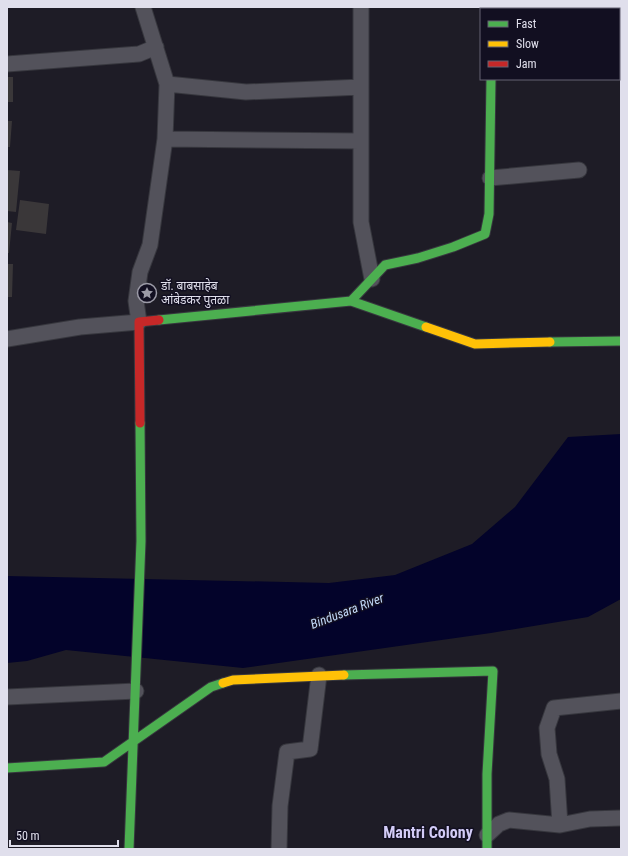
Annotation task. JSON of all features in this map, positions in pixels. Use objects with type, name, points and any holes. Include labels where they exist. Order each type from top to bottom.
[{"type":"main road","points":[[351,301],[385,265],[418,258],[460,245],[485,234],[489,214],[491,80]]},
{"type":"main road","points":[[129,849],[141,541],[139,322],[351,301],[475,344],[621,341]]},
{"type":"main road","points":[[7,768],[104,762],[211,687],[233,680],[319,675],[493,671],[487,774],[487,842]]},
{"type":"street","points":[[7,339],[80,326],[139,322],[136,301],[140,272],[150,245],[166,139],[167,84],[144,7]]},
{"type":"street","points":[[361,7],[361,222],[372,279]]},
{"type":"street","points":[[7,64],[139,54],[156,47]]},
{"type":"street","points":[[167,84],[246,92],[361,87]]},
{"type":"street","points":[[166,139],[360,141]]},
{"type":"street","points":[[490,178],[579,170]]},
{"type":"street","points":[[279,849],[280,806],[287,752],[310,749],[319,675]]},
{"type":"street","points":[[7,697],[136,691]]},
{"type":"street","points":[[560,825],[557,779],[549,754],[547,728],[554,708],[621,701]]},
{"type":"street","points":[[487,842],[499,824],[509,820],[560,825],[590,819],[621,818]]},
{"type":"water","name":"Bindusara River","points":[[621,434],[621,599],[588,617],[491,633],[243,668],[66,650],[27,661],[7,663],[7,576],[329,583],[395,575],[472,544],[515,507],[568,437]]},
{"type":"building","points":[[7,77],[13,77],[13,102],[7,102]]},
{"type":"building","points":[[7,121],[12,121],[10,147],[7,147]]},
{"type":"building","points":[[7,170],[20,171],[16,212],[7,211]]},
{"type":"building","points":[[20,200],[49,204],[46,234],[16,230]]},
{"type":"building","points":[[7,222],[12,223],[9,253],[7,253]]},
{"type":"building","points":[[7,264],[13,264],[12,297],[7,297]]},
{"type":"traffic: fast","points":[[351,301],[385,265],[418,258],[453,247],[485,234],[489,214],[491,80]]},
{"type":"traffic: fast","points":[[159,320],[351,301],[426,327]]},
{"type":"traffic: fast","points":[[550,342],[621,341]]},
{"type":"traffic: fast","points":[[129,849],[141,541],[140,423]]},
{"type":"traffic: fast","points":[[344,675],[493,671],[487,774],[487,849]]},
{"type":"traffic: fast","points":[[7,768],[104,762],[211,687],[223,683]]},
{"type":"traffic: slow","points":[[426,327],[475,344],[550,342]]},
{"type":"traffic: slow","points":[[223,683],[233,680],[344,675]]},
{"type":"traffic: jam","points":[[140,423],[139,322],[159,320]]},
{"type":"place","name":"डॉ. बाबसाहेब आंबेडकर पुतळा","points":[[147,293]]},
{"type":"district","name":"Mantri Colony","points":[[428,832]]}]
